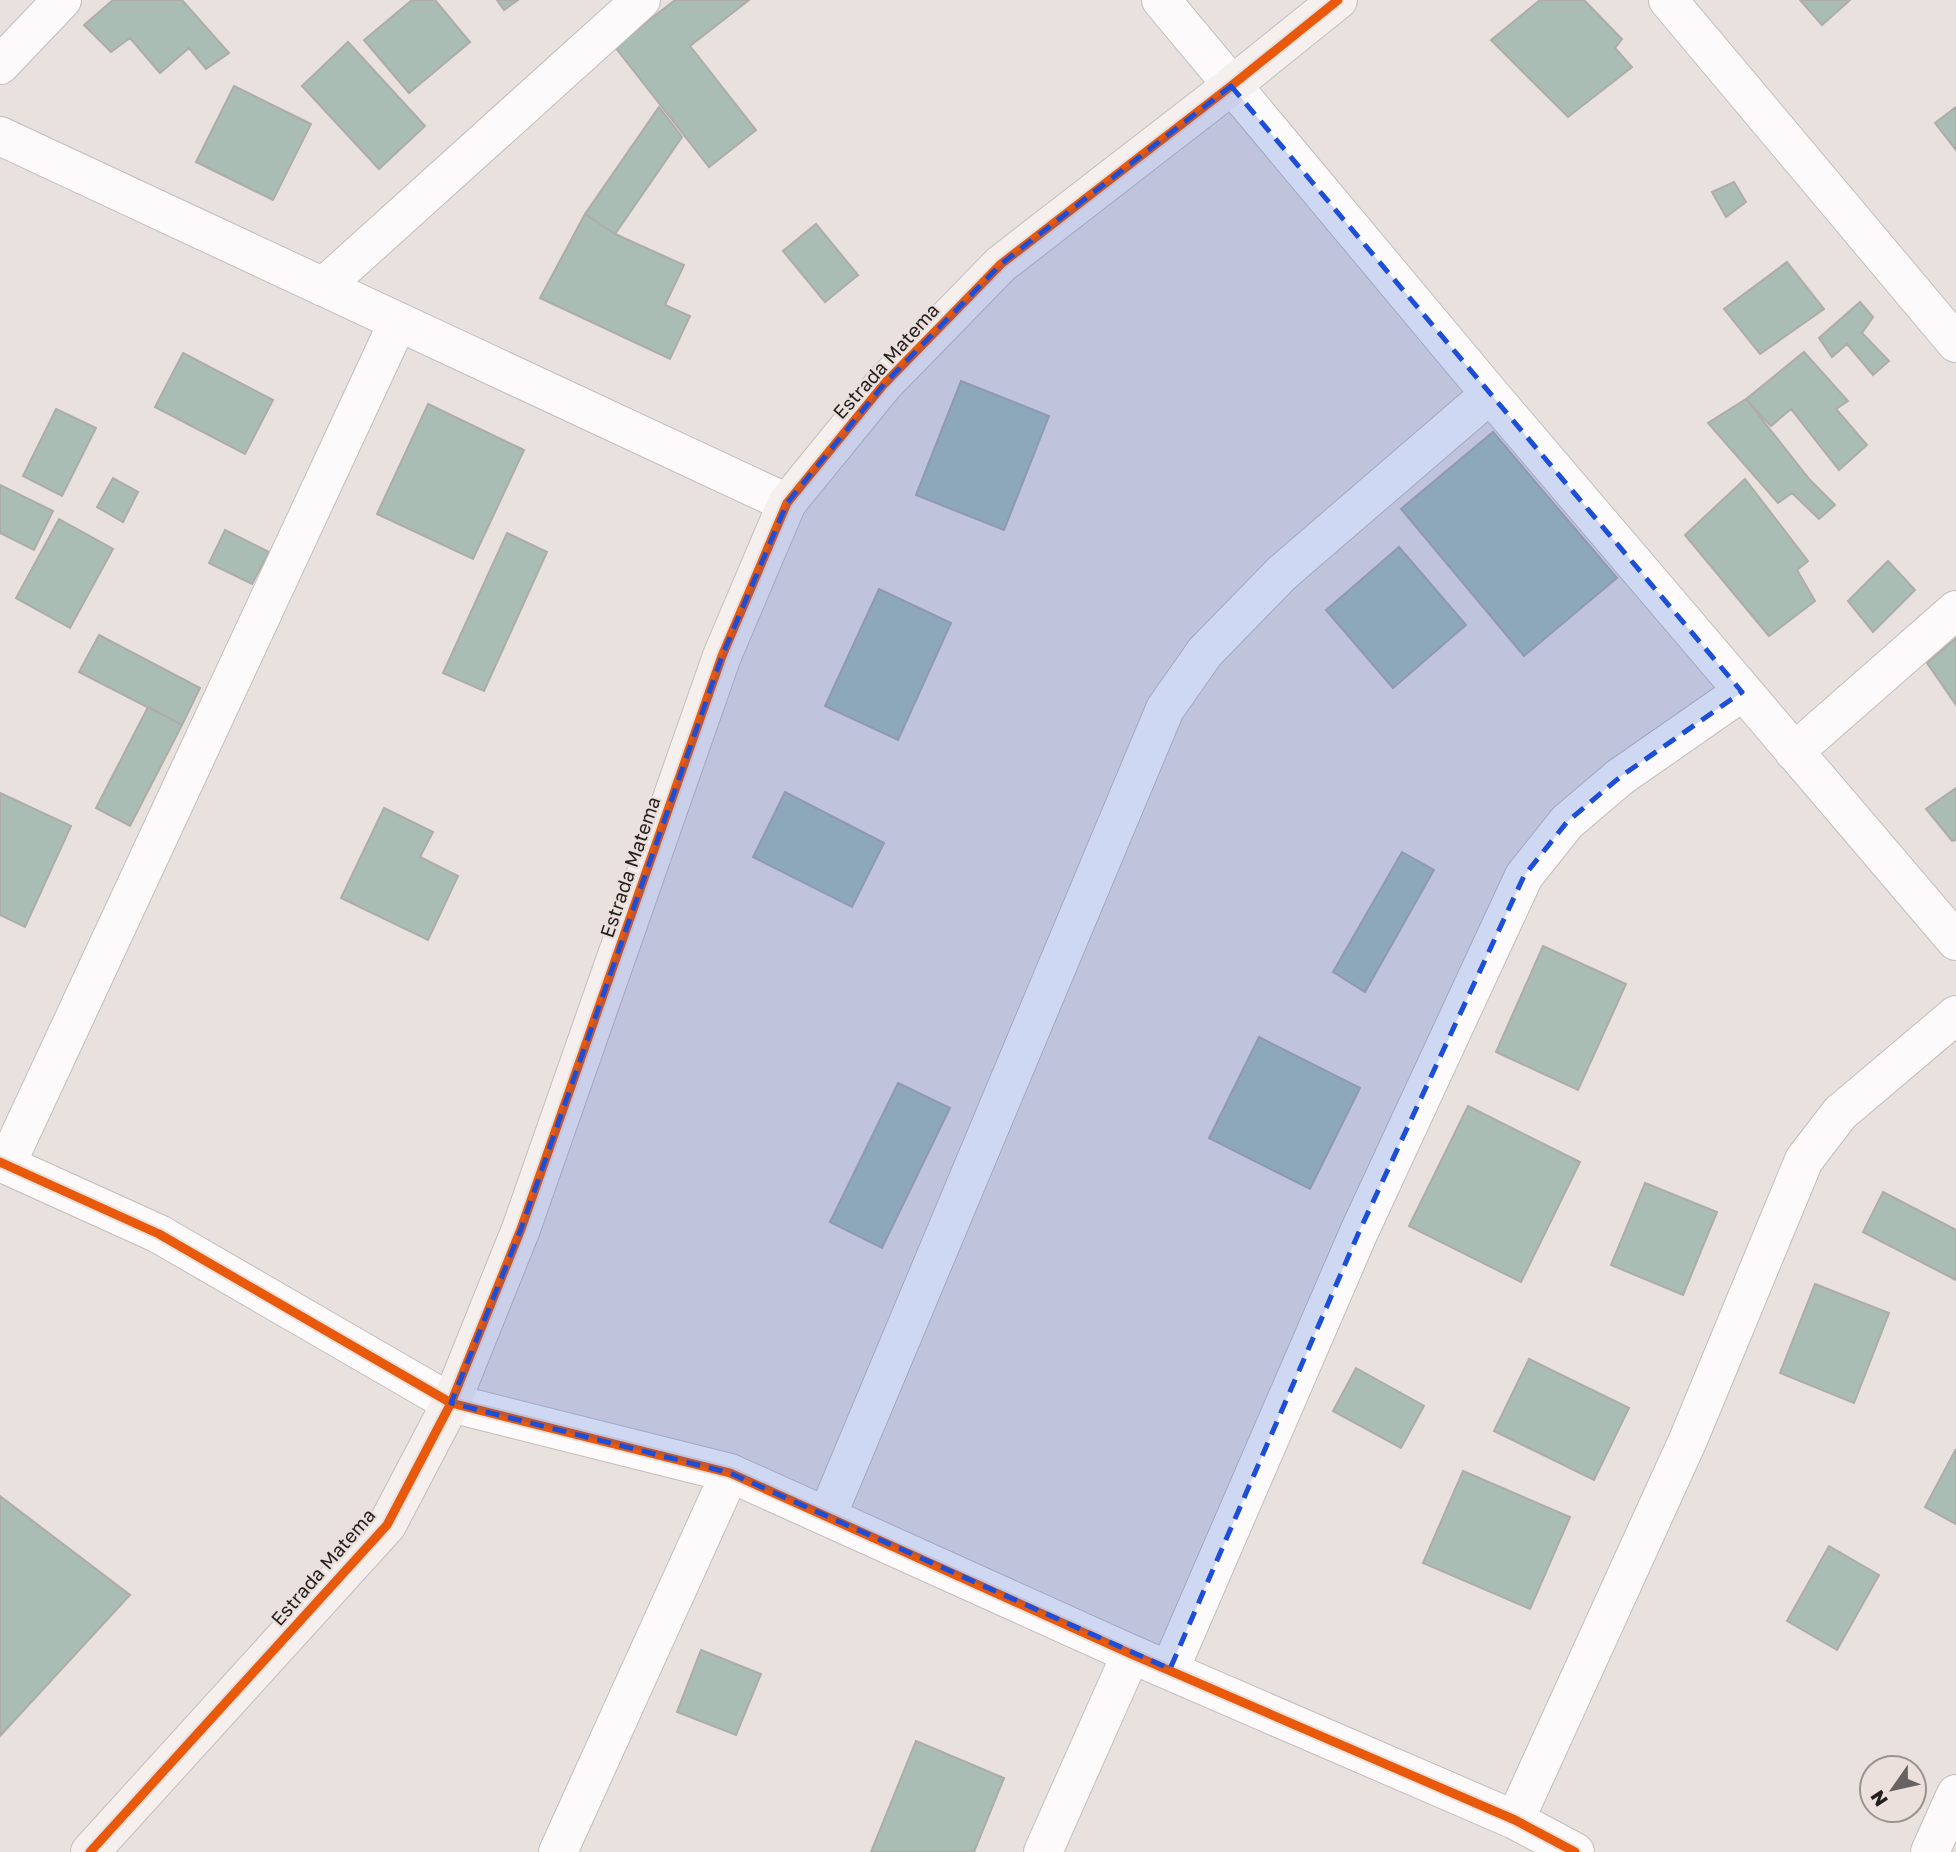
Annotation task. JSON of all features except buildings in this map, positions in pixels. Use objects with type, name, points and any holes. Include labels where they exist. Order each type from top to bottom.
[{"type":"street","points":[[0,65],[62,0]]},
{"type":"street","points":[[323,287],[641,0]]},
{"type":"street","points":[[1161,0],[1490,394],[1956,941]]},
{"type":"street","name":"Estrada Matema","points":[[90,1852],[387,1525],[451,1403],[521,1229],[722,656],[787,503],[884,384],[1000,264],[1338,0]]},
{"type":"street","points":[[1668,0],[1956,343]]},
{"type":"street","points":[[0,136],[787,503]]},
{"type":"street","points":[[398,322],[3,1163],[159,1234],[451,1403],[730,1473],[1131,1654],[1515,1820],[1575,1852]]},
{"type":"street","points":[[827,1516],[1165,709],[1205,652],[1282,573],[1490,394]]},
{"type":"street","points":[[1794,752],[1956,610]]},
{"type":"street","points":[[1170,1669],[1359,1231],[1524,876],[1567,822],[1620,777],[1742,692]]},
{"type":"street","points":[[1515,1820],[1688,1440],[1804,1160],[1840,1113],[1956,1015]]},
{"type":"street","points":[[558,1852],[730,1473]]},
{"type":"street","points":[[1043,1852],[1131,1654]]},
{"type":"street","points":[[1930,1852],[1956,1794]]},
{"type":"highlighted area","points":[[1231,86],[1742,692],[1620,777],[1567,822],[1524,876],[1359,1232],[1170,1669],[730,1473],[451,1403],[521,1229],[722,656],[787,503],[884,384],[1001,264]]},
{"type":"cycle path","points":[[90,1852],[387,1525],[451,1403],[521,1229],[722,656],[787,503],[884,384],[1001,264],[1338,0]]},
{"type":"cycle path","points":[[0,1162],[159,1234],[451,1403],[730,1473],[1131,1654],[1515,1820],[1575,1852]]}]
